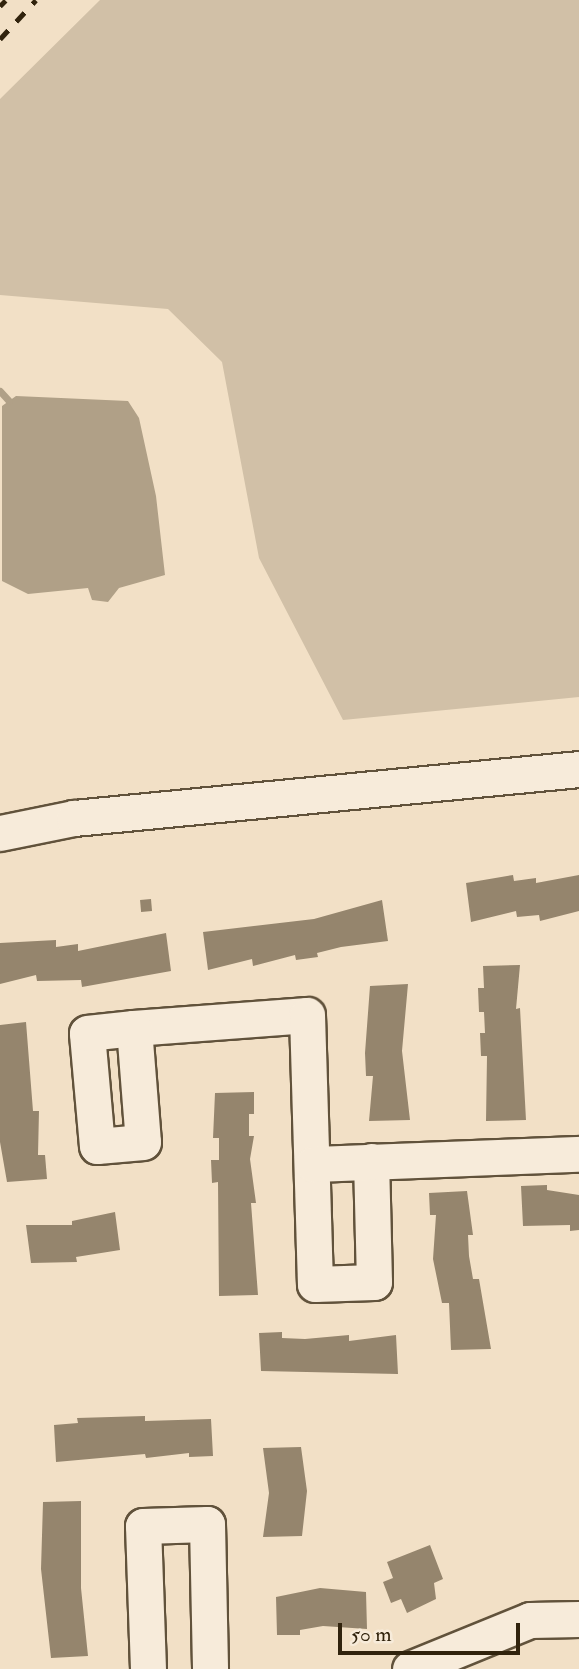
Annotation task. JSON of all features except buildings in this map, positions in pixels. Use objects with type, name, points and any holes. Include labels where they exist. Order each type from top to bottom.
[{"type":"street","points":[[0,833],[74,818],[579,769]]},
{"type":"street","points":[[134,1028],[307,1015],[315,1284],[374,1282],[371,1161]]},
{"type":"street","points":[[313,1164],[579,1154]]},
{"type":"street","points":[[148,1669],[143,1526],[207,1524],[210,1669]]},
{"type":"street","points":[[410,1669],[530,1620],[579,1619]]},
{"type":"shaded area","points":[[100,0],[579,0],[579,697],[343,720],[259,558],[222,362],[168,309],[0,295],[0,99]]},
{"type":"shaded area","points":[[16,396],[128,401],[139,418],[156,496],[165,575],[119,588],[108,602],[92,600],[88,588],[28,594],[2,581],[2,406]]},
{"type":"waterway","points":[[0,391],[9,401]]},
{"type":"railway","points":[[0,6],[6,0]]},
{"type":"railway","points":[[0,39],[36,0]]}]
